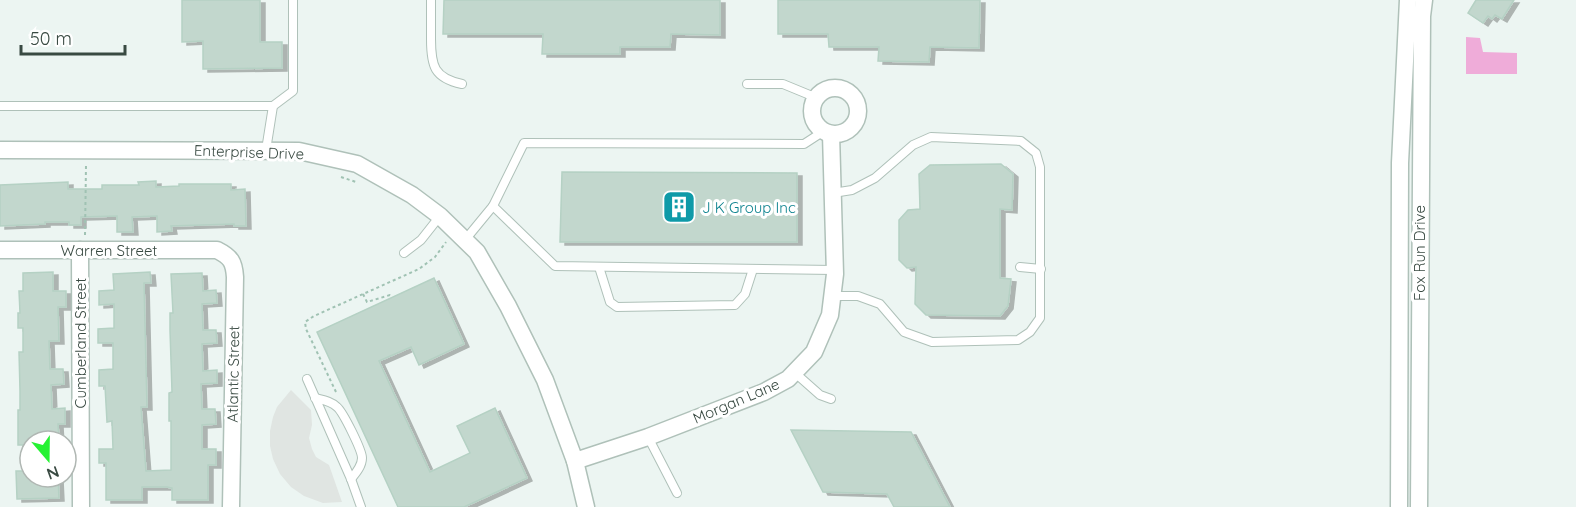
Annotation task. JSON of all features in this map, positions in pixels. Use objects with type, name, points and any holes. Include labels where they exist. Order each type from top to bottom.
[{"type":"street","name":"Fox Run Drive","points":[[1399,507],[1401,163],[1408,0]]},
{"type":"street","name":"Fox Run Drive","points":[[1419,507],[1419,207],[1424,0]]},
{"type":"street","points":[[835,88],[843,90],[855,99],[858,115],[852,126],[840,134],[828,132],[818,126],[813,115],[813,107],[817,98],[823,93],[835,88]]},
{"type":"street","name":"Morgan Lane","points":[[575,461],[648,437],[764,392],[788,379],[814,352],[830,315],[834,270],[833,193],[828,132]]},
{"type":"street","name":"Enterprise Drive","points":[[0,150],[299,151],[357,164],[412,195],[435,222],[465,240],[477,252],[514,316],[545,380],[575,461],[586,507]]},
{"type":"street","name":"Warren Street","points":[[0,250],[217,250]]},
{"type":"street","name":"Cumberland Street","points":[[81,507],[86,250]]},
{"type":"street","name":"Atlantic Street","points":[[217,250],[230,256],[235,277],[231,507]]},
{"type":"lane","points":[[0,105],[273,106],[293,91],[293,0]]},
{"type":"lane","points":[[431,0],[431,58],[434,68],[450,82],[462,84]]},
{"type":"lane","points":[[747,84],[783,84],[817,98]]},
{"type":"lane","points":[[266,150],[273,106]]},
{"type":"lane","points":[[465,240],[493,206],[524,143],[804,144],[828,132]]},
{"type":"lane","points":[[832,296],[858,296],[880,304],[904,332],[932,342],[1018,340],[1030,332],[1040,318],[1040,167],[1036,153],[1021,141],[931,137],[914,146],[875,178],[852,190],[833,193]]},
{"type":"lane","points":[[493,206],[555,266],[834,270]]},
{"type":"lane","points":[[404,253],[421,240],[435,222]]},
{"type":"lane","points":[[599,267],[610,302],[617,307],[735,305],[745,294],[753,269]]},
{"type":"lane","points":[[1020,267],[1041,269]]},
{"type":"lane","points":[[794,372],[820,395],[831,399]]},
{"type":"lane","points":[[307,379],[361,507]]},
{"type":"lane","points":[[315,398],[332,403],[340,409],[358,446],[362,458],[358,470],[351,479]]},
{"type":"lane","points":[[648,437],[676,493]]},
{"type":"path","points":[[86,163],[85,235],[90,239],[86,250]]},
{"type":"path","points":[[334,175],[364,185]]},
{"type":"path","points":[[339,399],[306,329],[305,322],[419,269],[435,257],[446,241],[435,222]]},
{"type":"path","points":[[363,294],[367,302],[390,295],[392,297]]},
{"type":"shaded area","points":[[1466,37],[1480,38],[1483,52],[1517,53],[1517,74],[1466,74]]},
{"type":"shaded area","points":[[291,390],[311,410],[312,425],[309,438],[312,449],[316,457],[329,465],[342,502],[323,503],[304,496],[291,487],[280,474],[273,459],[270,431],[273,417],[277,407]]},
{"type":"building","points":[[182,0],[260,0],[260,42],[282,42],[282,68],[203,69],[203,41],[182,42]]},
{"type":"building","points":[[444,0],[720,0],[720,35],[671,34],[670,47],[620,47],[620,54],[542,54],[543,34],[443,34]]},
{"type":"building","points":[[778,0],[980,0],[979,48],[930,47],[929,62],[878,61],[879,47],[829,47],[828,34],[778,34]]},
{"type":"building","points":[[1476,0],[1514,0],[1502,19],[1495,15],[1492,19],[1488,16],[1483,23],[1468,13]]},
{"type":"building","points":[[1001,164],[1013,174],[1012,210],[1000,209],[1000,278],[1011,279],[1008,306],[1000,316],[926,315],[915,304],[916,267],[907,268],[899,260],[899,220],[908,210],[920,209],[919,174],[930,165]]},
{"type":"building","name":"J K Group Inc","points":[[562,172],[797,173],[797,242],[560,242]]},
{"type":"building","points":[[156,181],[156,187],[179,186],[179,184],[231,184],[231,190],[245,189],[246,226],[234,226],[234,224],[171,226],[172,231],[157,232],[157,216],[132,217],[133,232],[117,232],[117,216],[81,217],[81,225],[69,225],[69,222],[45,222],[45,224],[0,226],[0,185],[68,182],[68,189],[102,189],[102,185],[139,185],[138,182]]},
{"type":"building","points":[[53,272],[53,291],[66,291],[66,307],[58,307],[59,341],[49,341],[50,369],[63,369],[64,384],[51,385],[52,409],[65,408],[65,424],[58,424],[58,429],[18,429],[19,352],[23,352],[23,328],[18,328],[18,313],[20,313],[19,291],[23,291],[23,273]]},
{"type":"building","points":[[150,272],[151,283],[144,283],[147,407],[141,407],[146,471],[171,470],[170,313],[173,313],[171,274],[202,273],[203,291],[216,290],[217,303],[202,304],[203,330],[216,330],[217,343],[202,344],[203,371],[217,370],[217,383],[201,384],[202,409],[215,409],[216,424],[202,425],[202,449],[216,449],[216,465],[208,465],[208,500],[172,500],[172,488],[142,487],[142,500],[106,500],[106,463],[99,463],[99,449],[113,449],[112,421],[107,422],[105,386],[99,386],[99,370],[113,369],[113,343],[98,343],[98,329],[114,328],[114,304],[99,305],[99,291],[114,290],[113,274]]},
{"type":"building","points":[[434,278],[464,344],[419,365],[411,347],[379,361],[430,472],[470,453],[457,426],[495,408],[527,478],[464,507],[398,507],[317,332]]},
{"type":"building","points":[[791,430],[911,432],[950,507],[894,507],[887,494],[823,492]]},
{"type":"building","points":[[16,471],[18,471],[18,489],[59,489],[59,498],[17,499]]},
{"type":"place","name":"J K Group Inc","points":[[679,207]]}]
